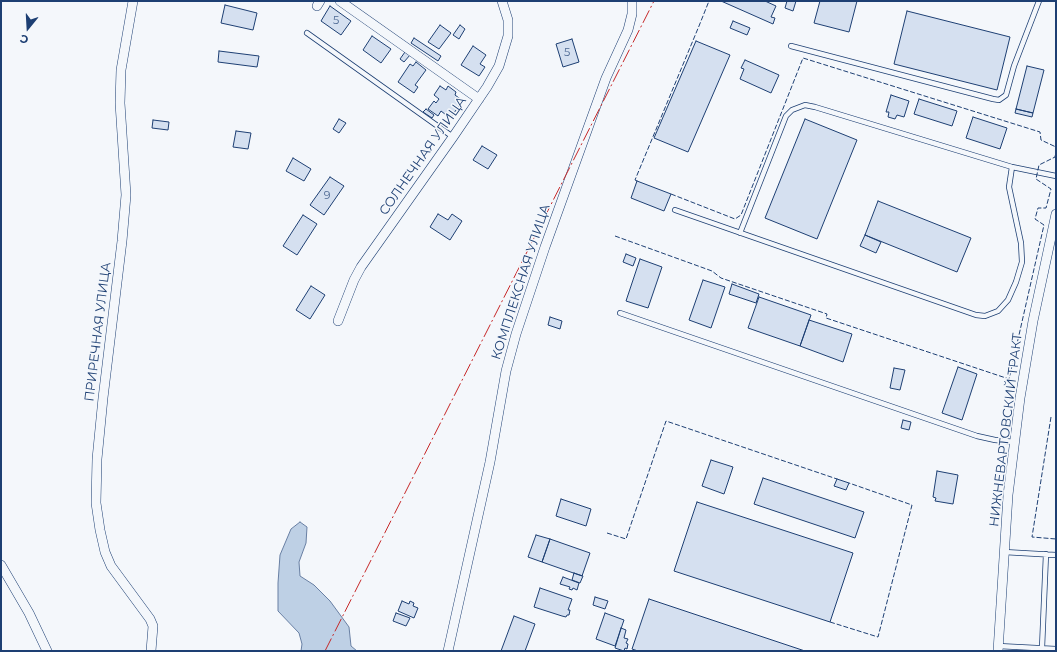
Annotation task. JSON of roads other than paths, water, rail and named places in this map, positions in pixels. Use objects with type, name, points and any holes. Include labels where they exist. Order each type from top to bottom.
[{"type":"street","name":"ПРИРЕЧНАЯ УЛИЦА","points":[[133,1],[121,70],[120,104],[126,195],[122,242],[102,406],[97,459],[96,503],[105,552],[111,566],[150,619],[153,626],[151,651]]},
{"type":"street","points":[[340,1],[479,99]]},
{"type":"street","name":"СОЛНЕЧНАЯ УЛИЦА","points":[[338,321],[354,280],[361,267],[479,99],[499,66],[508,36],[508,20],[502,1]]},
{"type":"street","name":"КОМПЛЕКСНАЯ УЛИЦА","points":[[448,651],[490,462],[506,371],[516,334],[545,247],[606,78],[628,30],[632,14],[632,1]]},
{"type":"street","name":"НИЖНЕВАРТОВСКИЙ ТРАКТ","points":[[998,649],[1008,495],[1026,357],[1056,214]]},
{"type":"street","points":[[1,565],[29,612],[47,651]]},
{"type":"lane","points":[[791,46],[999,100],[1006,95],[1014,66],[1039,1]]},
{"type":"lane","points":[[306,33],[453,136]]},
{"type":"lane","points":[[740,233],[786,116],[792,110],[805,105],[1012,167],[1056,176]]},
{"type":"lane","points":[[675,210],[976,315],[985,316],[998,311],[1008,300],[1016,282],[1022,262],[1021,243],[1009,187],[1012,167]]},
{"type":"lane","points":[[620,313],[977,436],[1015,442]]},
{"type":"lane","points":[[1004,552],[1056,555]]},
{"type":"lane","points":[[1042,648],[1046,554]]},
{"type":"lane","points":[[998,649],[1056,649]]},
{"type":"water","points":[[300,522],[307,527],[306,543],[299,562],[300,576],[314,585],[330,601],[349,627],[351,646],[357,651],[301,651],[302,644],[299,633],[278,611],[280,555],[291,529]]}]
